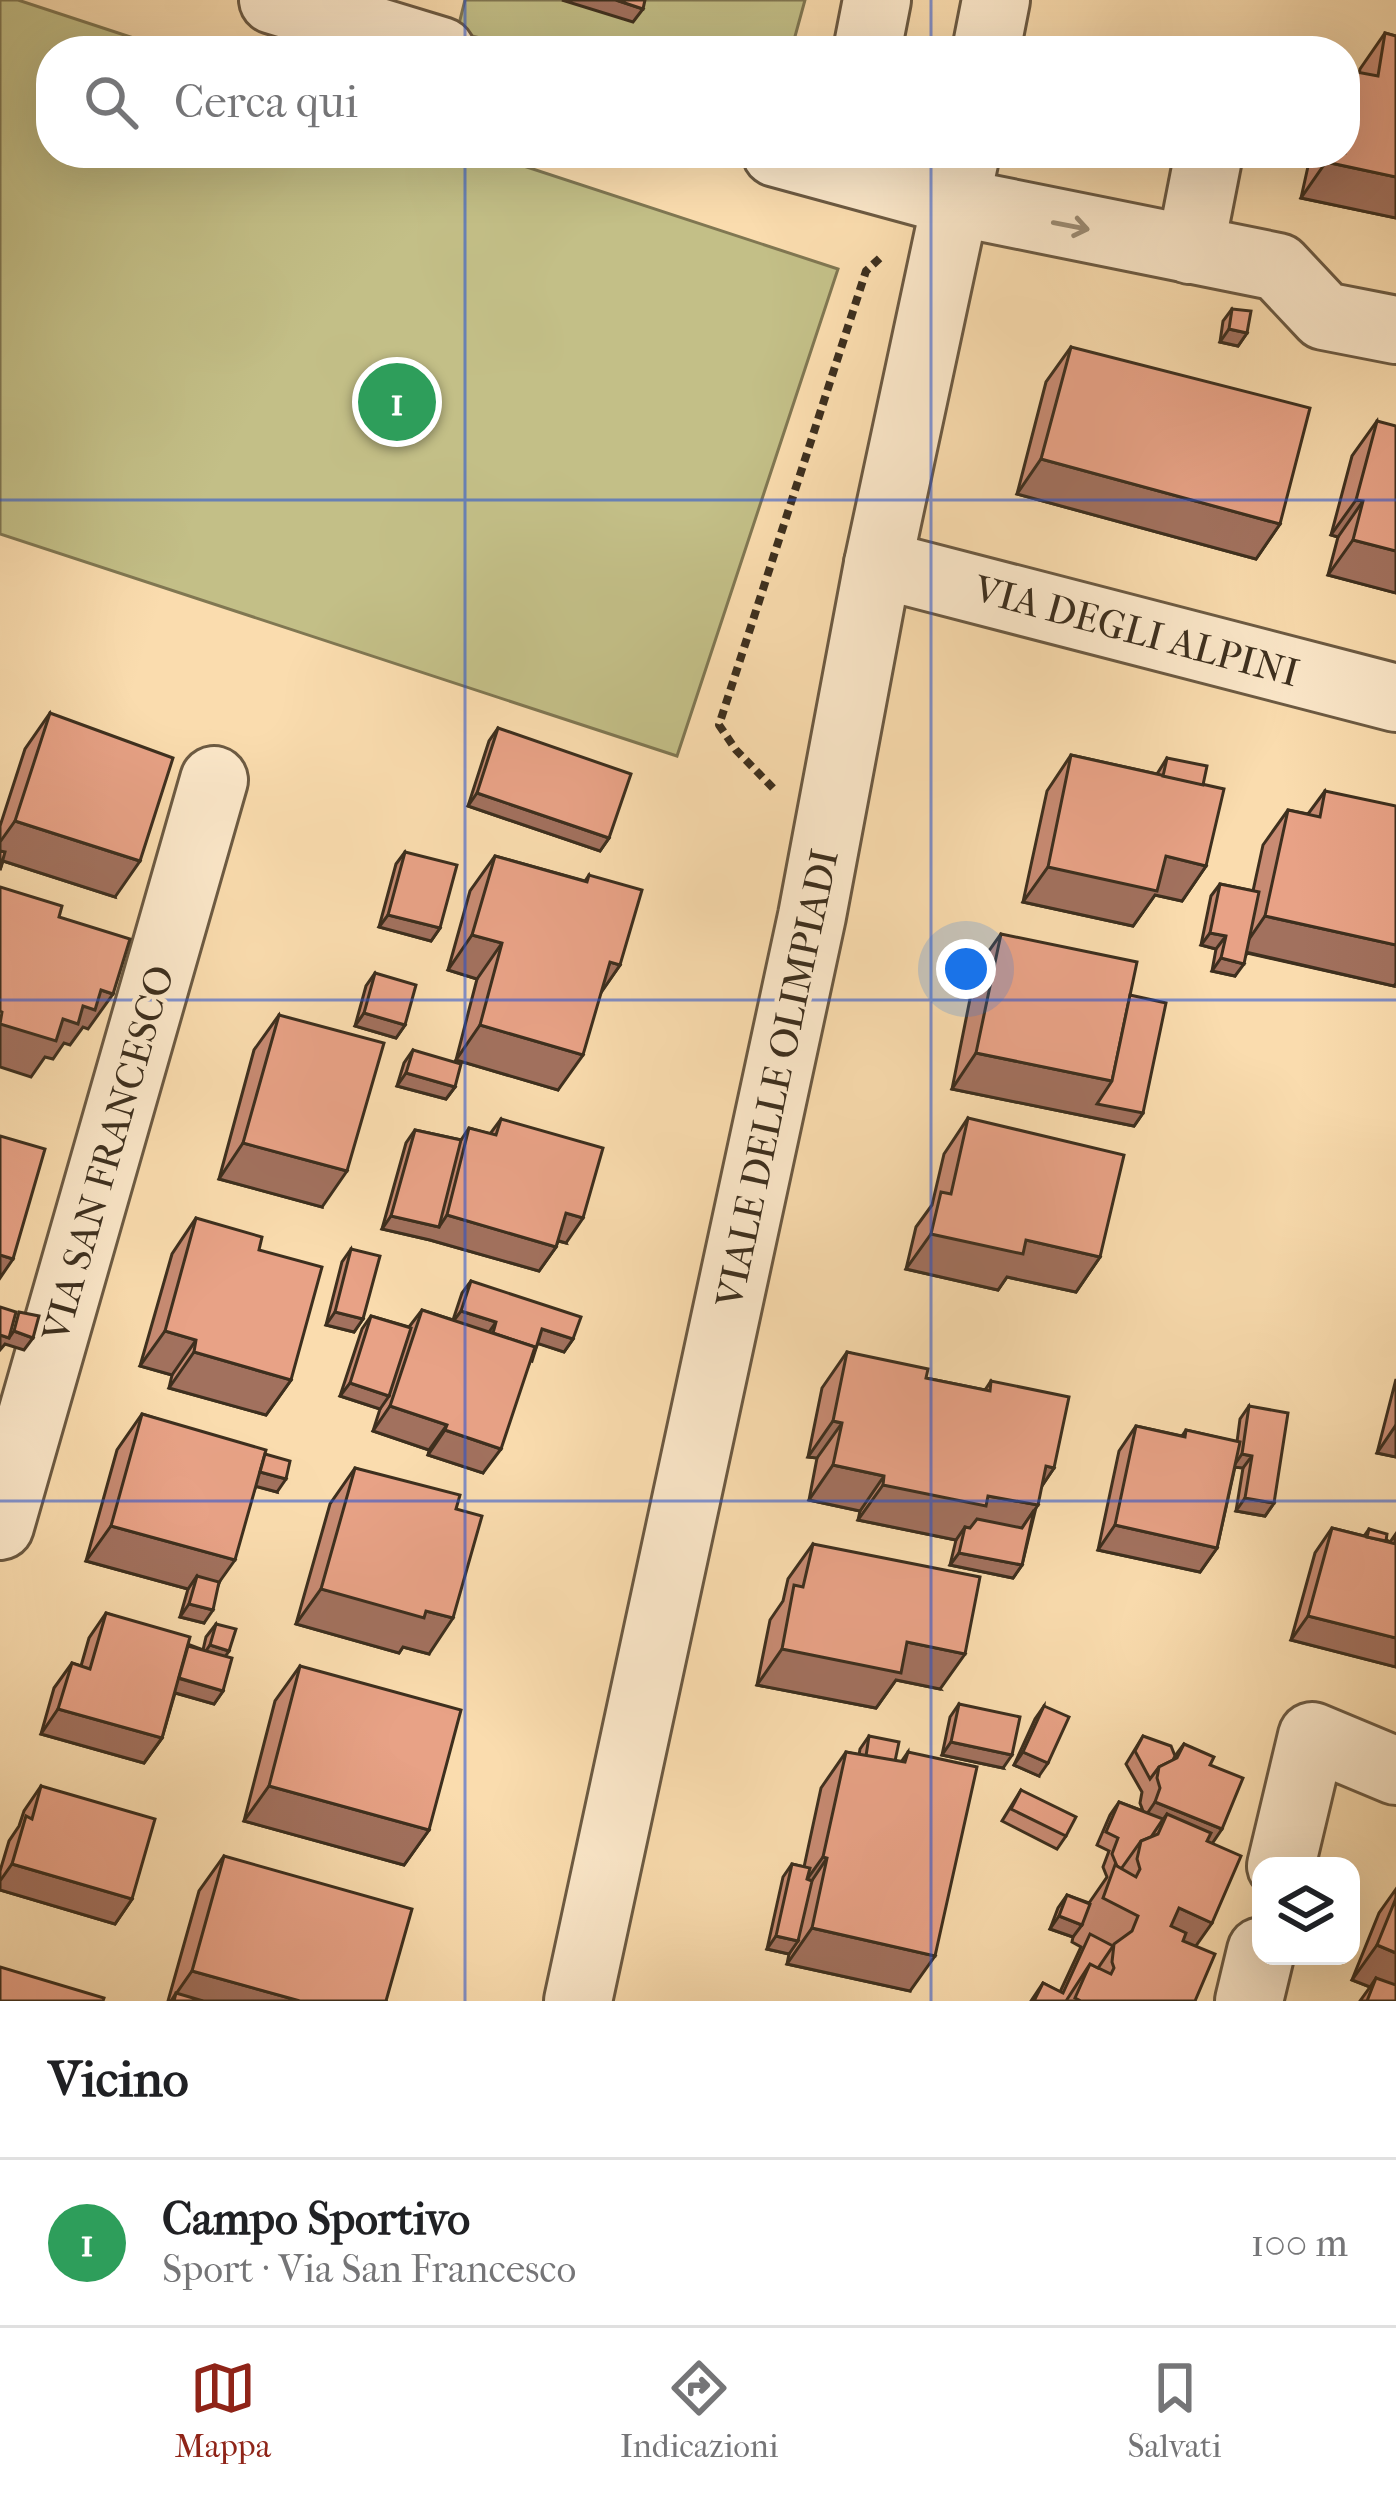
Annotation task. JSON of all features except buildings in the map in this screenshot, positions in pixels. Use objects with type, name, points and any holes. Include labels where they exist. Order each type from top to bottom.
[{"type":"street","points":[[273,0],[391,36]]},
{"type":"street","points":[[870,36],[877,0]]},
{"type":"street","points":[[989,36],[996,0]]},
{"type":"street","points":[[887,168],[961,178],[1190,250],[1279,267],[1324,316],[1396,330]]},
{"type":"street","points":[[1190,250],[1206,168]]},
{"type":"street","name":"VIALE DELLE OLIMPIADI","points":[[578,2001],[812,916],[878,564],[961,178]]},
{"type":"street","name":"VIA DEGLI ALPINI","points":[[878,564],[1396,698]]},
{"type":"street","name":"VIA SAN FRANCESCO","points":[[0,1526],[214,780]]},
{"type":"street","points":[[1283,1857],[1312,1736],[1396,1771]]},
{"type":"street","points":[[1249,2001],[1258,1965]]},
{"type":"shaded area","points":[[0,0],[18,0],[127,36],[36,36],[36,168],[530,168],[838,269],[677,756],[0,534]]},
{"type":"shaded area","points":[[465,0],[805,0],[795,36],[472,36],[457,32]]},
{"type":"place","name":"Campo Sportivo","points":[[397,402]]}]
